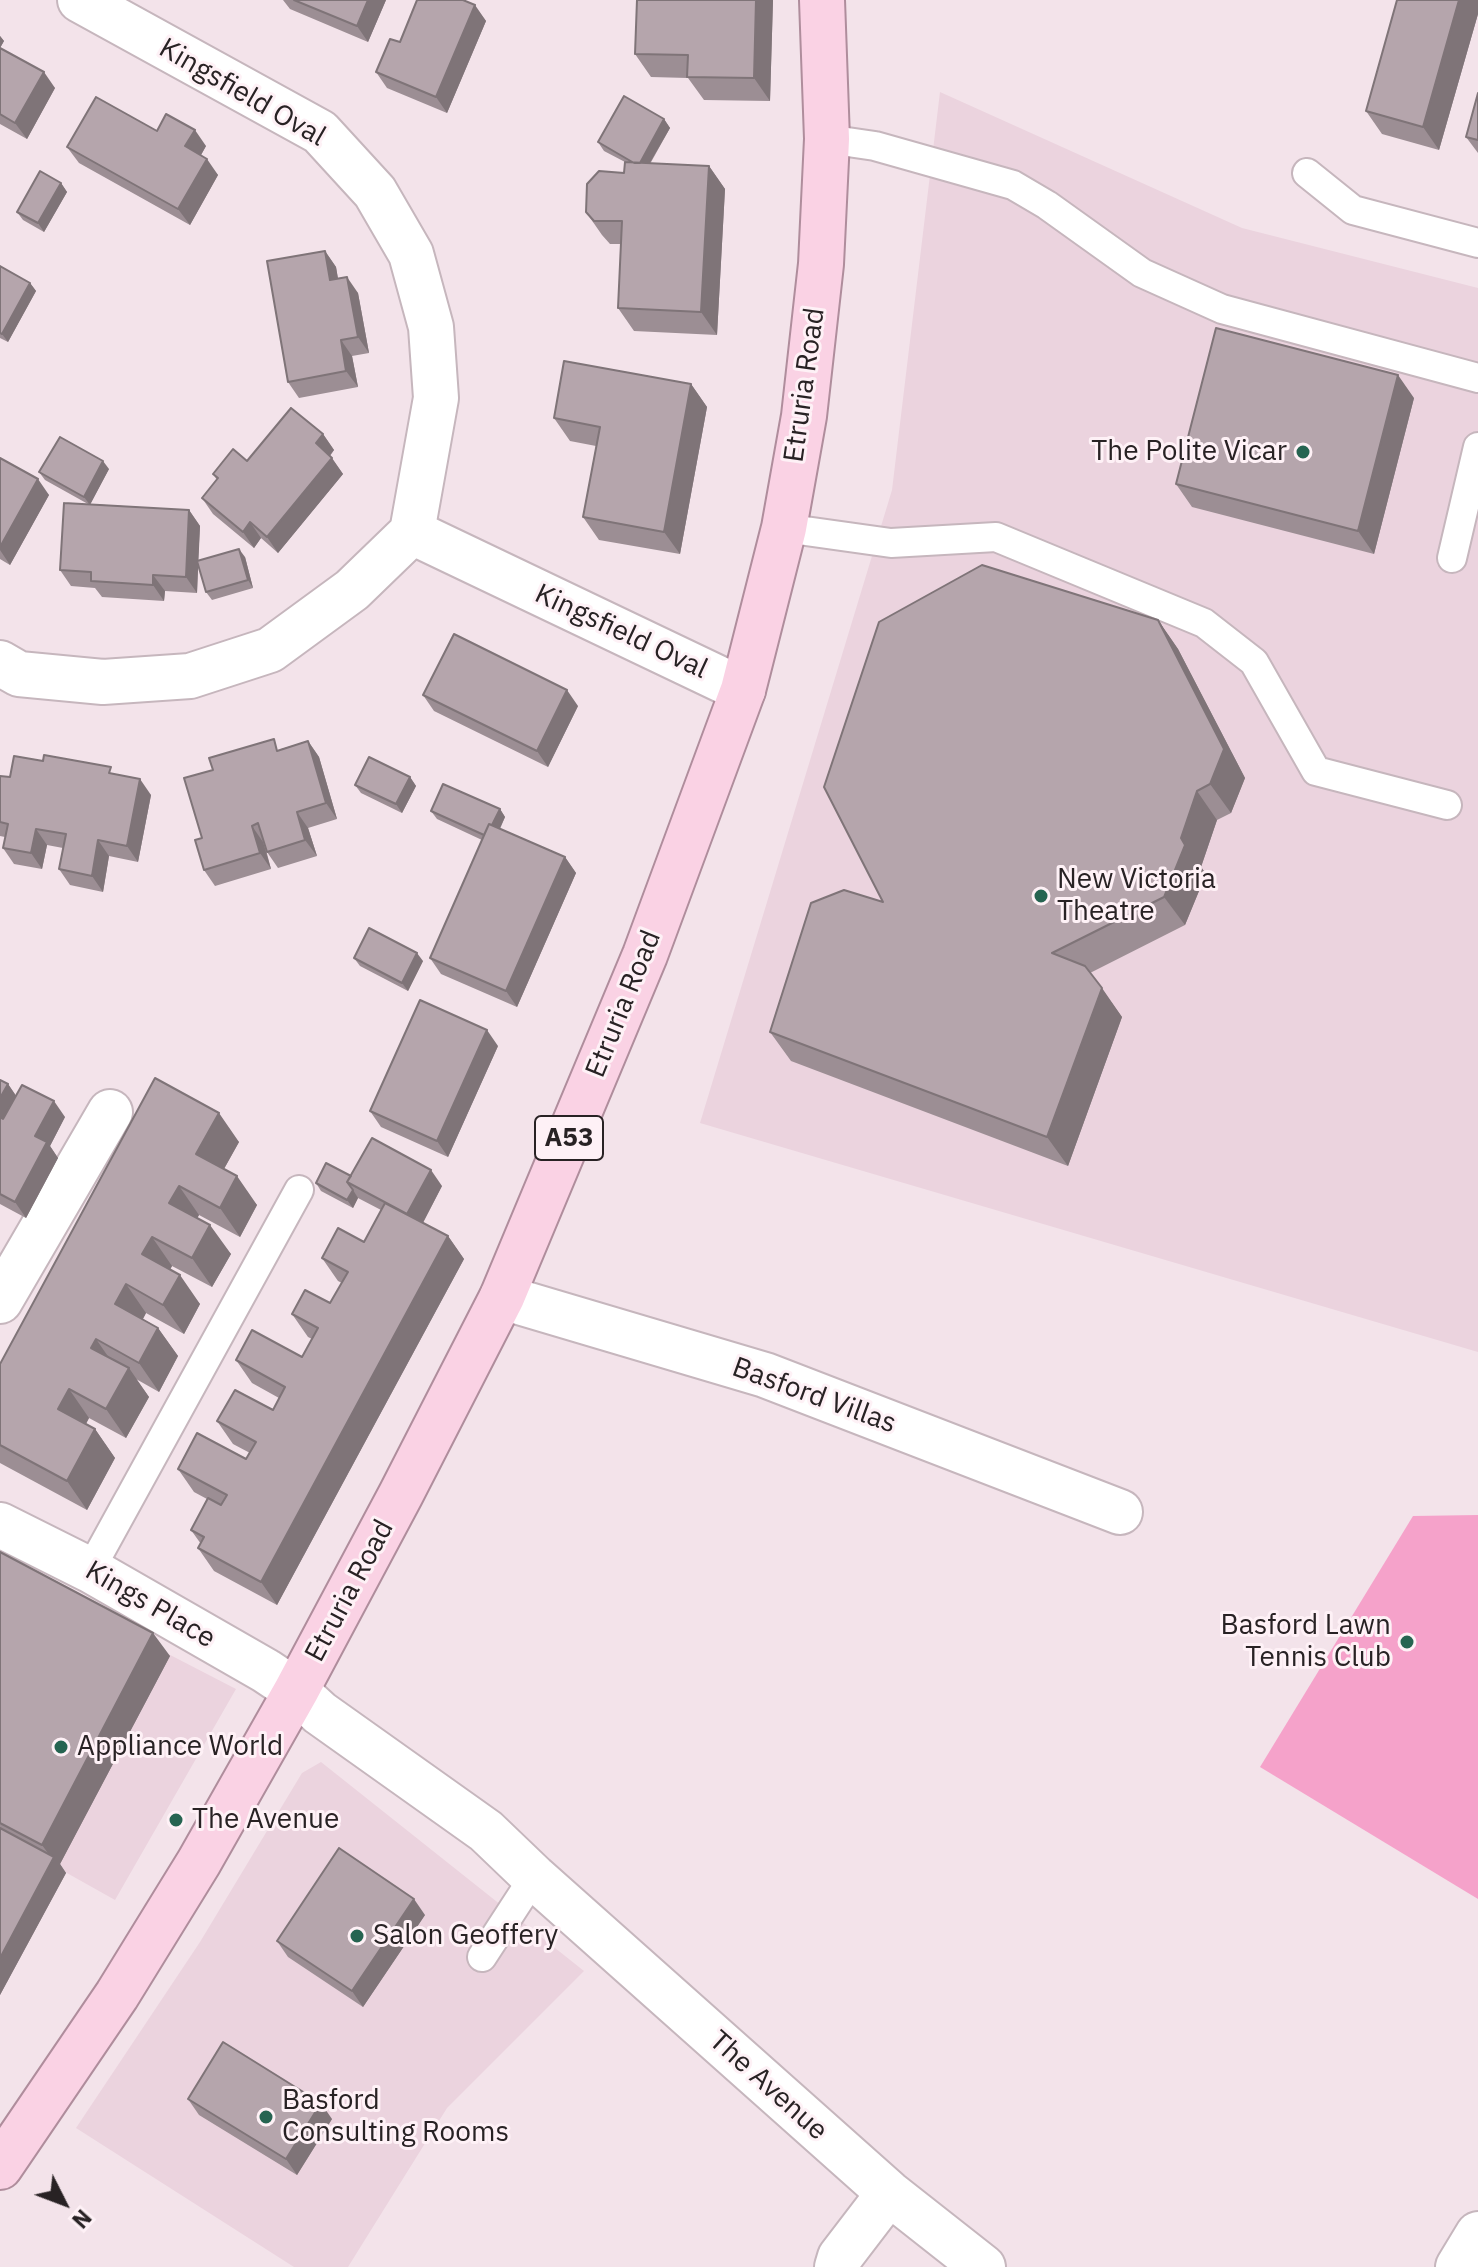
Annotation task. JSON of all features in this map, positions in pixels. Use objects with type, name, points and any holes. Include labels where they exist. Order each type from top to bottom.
[{"type":"highway","name":"Etruria Road","points":[[0,2167],[125,1982],[199,1862],[296,1691],[401,1494],[502,1297],[645,955],[743,690],[784,528],[804,416],[821,264],[827,139],[822,0]]},
{"type":"street","name":"Kingsfield Oval","points":[[80,0],[320,132],[375,192],[411,254],[431,327],[436,398],[412,532],[743,690]]},
{"type":"street","points":[[0,663],[19,674],[103,682],[190,676],[203,672],[270,650],[352,590],[412,532]]},
{"type":"street","points":[[6,1277],[110,1112]]},
{"type":"street","name":"Basford Villas","points":[[502,1297],[765,1375],[1120,1512]]},
{"type":"street","name":"Kings Place","points":[[0,1525],[90,1570],[296,1691]]},
{"type":"street","name":"The Avenue","points":[[296,1691],[320,1713],[486,1831],[889,2193],[983,2267]]},
{"type":"street","points":[[837,2267],[840,2257],[889,2193]]},
{"type":"street","points":[[1458,2267],[1478,2234]]},
{"type":"lane","points":[[827,139],[875,146],[1013,185],[1047,205],[1142,273],[1222,309],[1478,378]]},
{"type":"lane","points":[[1307,173],[1353,210],[1478,243]]},
{"type":"lane","points":[[1452,558],[1478,447]]},
{"type":"lane","points":[[784,528],[891,543],[996,537],[1204,623],[1254,662],[1316,771],[1447,805]]},
{"type":"lane","points":[[90,1570],[299,1190]]},
{"type":"lane","points":[[482,1957],[534,1877]]},
{"type":"shaded area","points":[[940,92],[1242,228],[1478,288],[1478,1352],[700,1123],[892,490]]},
{"type":"shaded area","name":"Basford Lawn Tennis Club","points":[[1478,1515],[1478,1899],[1260,1767],[1413,1516]]},
{"type":"shaded area","points":[[0,1567],[236,1689],[115,1900],[58,1868]]},
{"type":"shaded area","points":[[321,1762],[584,1971],[447,2108],[348,2267],[294,2267],[76,2128],[200,1942],[302,1773]]},
{"type":"building","points":[[294,0],[368,0],[357,26]]},
{"type":"building","points":[[417,0],[463,0],[475,5],[436,97],[376,72],[390,39],[400,42]]},
{"type":"building","points":[[637,0],[756,0],[754,78],[687,77],[688,55],[635,54]]},
{"type":"building","points":[[1397,0],[1459,0],[1423,127],[1366,111]]},
{"type":"building","points":[[0,48],[44,72],[15,123],[0,114]]},
{"type":"building","points":[[1478,93],[1478,140],[1466,137]]},
{"type":"building","points":[[624,96],[664,119],[640,163],[634,163],[598,142]]},
{"type":"building","points":[[96,97],[157,131],[166,114],[195,130],[185,146],[207,159],[178,209],[67,147]]},
{"type":"building","points":[[625,162],[709,166],[701,312],[618,308],[622,221],[594,221],[586,212],[587,184],[599,171],[624,173]]},
{"type":"building","points":[[40,171],[61,183],[38,223],[17,212]]},
{"type":"building","points":[[325,251],[330,280],[347,277],[358,337],[341,340],[346,371],[288,382],[267,261]]},
{"type":"building","points":[[0,266],[30,283],[2,334],[0,333]]},
{"type":"building","name":"The Polite Vicar","points":[[1216,328],[1398,375],[1358,531],[1176,484]]},
{"type":"building","points":[[564,361],[691,384],[664,532],[583,517],[600,427],[554,418]]},
{"type":"building","points":[[291,408],[323,434],[316,443],[332,458],[267,537],[250,522],[243,532],[202,498],[218,478],[213,474],[233,449],[247,461]]},
{"type":"building","points":[[60,437],[103,461],[84,497],[39,472]]},
{"type":"building","points":[[0,458],[38,479],[0,547]]},
{"type":"building","points":[[64,503],[189,510],[186,577],[153,575],[153,585],[91,581],[91,572],[60,570]]},
{"type":"building","points":[[239,549],[248,580],[206,592],[197,561]]},
{"type":"building","name":"New Victoria Theatre","points":[[982,565],[1158,620],[1224,749],[1210,784],[1197,791],[1181,838],[1185,845],[1164,897],[1052,953],[1085,966],[1102,988],[1047,1137],[770,1032],[811,903],[844,890],[883,902],[824,787],[879,622]]},
{"type":"building","points":[[454,634],[567,690],[537,751],[423,695]]},
{"type":"building","points":[[274,739],[277,751],[308,741],[326,803],[297,812],[305,840],[267,852],[258,823],[252,826],[260,853],[204,870],[195,840],[202,838],[184,778],[213,770],[209,758]]},
{"type":"building","points":[[44,755],[111,767],[109,773],[140,779],[127,846],[98,840],[92,876],[59,869],[66,834],[36,829],[31,853],[3,848],[8,824],[0,822],[0,776],[10,777],[14,756],[43,761]]},
{"type":"building","points":[[369,757],[410,777],[396,804],[355,785]]},
{"type":"building","points":[[443,784],[500,809],[484,835],[431,811]]},
{"type":"building","points":[[489,824],[565,857],[506,991],[430,958]]},
{"type":"building","points":[[369,928],[417,953],[402,983],[354,958]]},
{"type":"building","points":[[420,1000],[487,1030],[437,1141],[370,1111]]},
{"type":"building","points":[[155,1078],[219,1113],[196,1154],[237,1176],[220,1208],[179,1186],[169,1203],[210,1225],[192,1258],[152,1237],[142,1254],[180,1275],[163,1305],[126,1284],[115,1304],[158,1328],[139,1363],[96,1339],[91,1348],[129,1368],[106,1409],[69,1389],[58,1409],[95,1429],[67,1481],[0,1445],[0,1364]]},
{"type":"building","points":[[0,1080],[8,1084],[0,1098]]},
{"type":"building","points":[[22,1085],[54,1101],[35,1136],[47,1142],[15,1202],[0,1194],[0,1117],[3,1119]]},
{"type":"building","points":[[372,1138],[431,1170],[407,1214],[347,1182]]},
{"type":"building","points":[[326,1163],[351,1176],[347,1182],[353,1190],[347,1200],[316,1183]]},
{"type":"building","points":[[385,1203],[448,1236],[261,1582],[198,1548],[204,1537],[191,1530],[208,1498],[221,1505],[227,1495],[178,1469],[197,1433],[246,1459],[256,1442],[217,1421],[235,1390],[273,1410],[285,1387],[236,1360],[252,1330],[302,1357],[318,1328],[292,1314],[305,1290],[330,1303],[348,1272],[322,1258],[338,1228],[364,1242]]},
{"type":"building","name":"Appliance World","points":[[0,1552],[153,1633],[42,1845],[0,1823]]},
{"type":"building","points":[[0,1828],[54,1857],[0,1958]]},
{"type":"building","name":"Salon Geoffery","points":[[339,1848],[414,1899],[352,1991],[277,1941]]},
{"type":"building","name":"Basford Consulting Rooms","points":[[223,2042],[321,2103],[286,2159],[188,2099]]},
{"type":"place","name":"The Polite Vicar","points":[[1303,452]]},
{"type":"place","name":"New Victoria Theatre","points":[[1041,896]]},
{"type":"place","name":"Basford Lawn Tennis Club","points":[[1407,1642]]},
{"type":"place","name":"Appliance World","points":[[61,1747]]},
{"type":"place","name":"The Avenue","points":[[176,1820]]},
{"type":"place","name":"Salon Geoffery","points":[[357,1936]]},
{"type":"place","name":"Basford Consulting Rooms","points":[[266,2117]]}]
